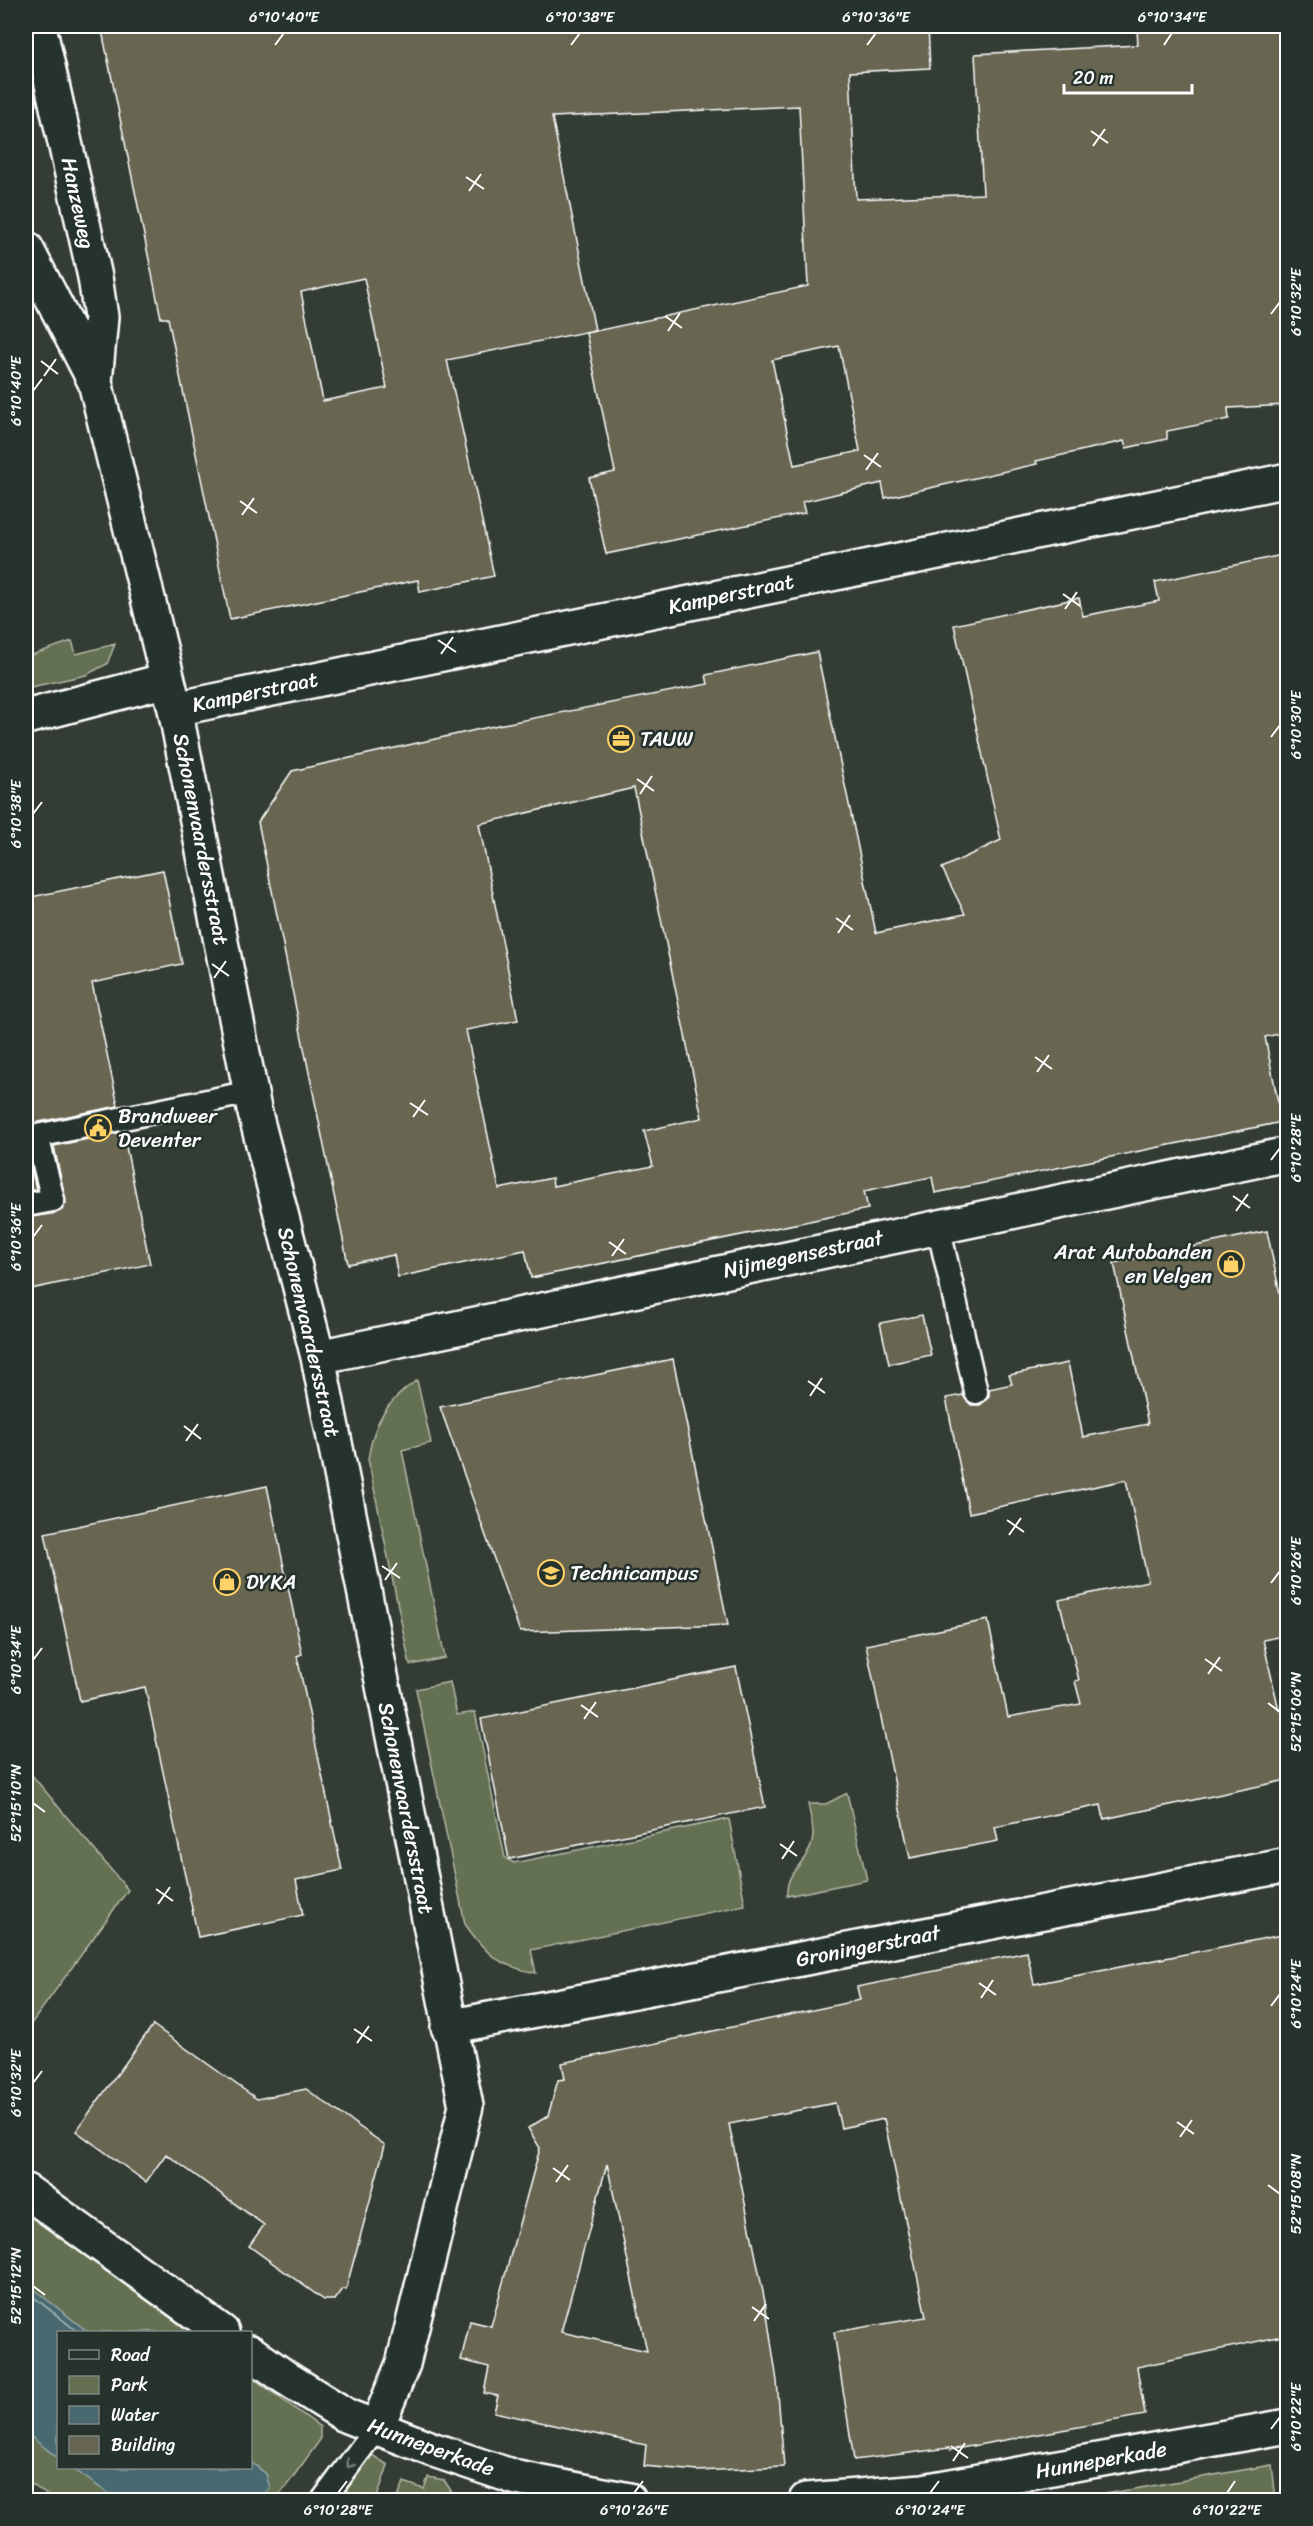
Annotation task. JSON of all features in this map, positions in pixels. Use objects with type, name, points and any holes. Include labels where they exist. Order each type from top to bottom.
[{"type":"street","name":"Hanzeweg","points":[[39,26],[101,317],[94,381]]},
{"type":"street","name":"Schonenvaardersstraat","points":[[26,248],[94,381],[171,694],[251,1092],[318,1357],[448,2027],[466,2106],[403,2364],[377,2427]]},
{"type":"street","name":"Kamperstraat","points":[[26,717],[171,694],[1287,480]]},
{"type":"street","name":"Nijmegensestraat","points":[[318,1357],[1287,1154]]},
{"type":"street","name":"Groningerstraat","points":[[448,2027],[1287,1866]]},
{"type":"street","points":[[26,2191],[221,2331]]},
{"type":"street","name":"Hunneperkade","points":[[252,2353],[286,2378],[347,2415],[434,2450],[517,2478],[629,2500]]},
{"type":"street","name":"Hunneperkade","points":[[806,2500],[923,2491],[1287,2426]]},
{"type":"lane","points":[[26,1205],[52,1200],[37,1136],[251,1092]]},
{"type":"lane","points":[[938,1226],[976,1392]]},
{"type":"lane","points":[[323,2500],[377,2427]]},
{"type":"green space","points":[[72,641],[76,654],[115,644],[107,664],[86,675],[26,688],[26,657]]},
{"type":"green space","points":[[417,1380],[431,1443],[402,1450],[445,1658],[410,1665],[368,1459],[374,1434],[383,1414],[397,1396]]},
{"type":"green space","points":[[450,1682],[457,1715],[475,1712],[505,1858],[514,1863],[729,1819],[745,1905],[531,1950],[536,1973],[512,1967],[494,1957],[465,1924],[416,1689]]},
{"type":"green space","points":[[26,1768],[128,1890],[26,2031]]},
{"type":"green space","points":[[847,1793],[867,1880],[787,1896],[792,1874],[811,1846],[813,1836],[808,1804],[826,1804]]},
{"type":"green space","points":[[26,2213],[189,2331],[87,2331],[26,2283]]},
{"type":"green space","points":[[252,2377],[320,2427],[320,2440],[276,2500],[258,2500],[269,2488],[266,2474],[252,2463]]},
{"type":"green space","points":[[26,2433],[57,2457],[57,2469],[73,2469],[118,2500],[54,2500],[26,2480]]},
{"type":"green space","points":[[372,2455],[388,2465],[376,2500],[339,2500]]},
{"type":"green space","points":[[1272,2465],[1276,2500],[1071,2500]]},
{"type":"green space","points":[[428,2477],[444,2480],[457,2500],[397,2500],[404,2482],[424,2489]]},
{"type":"water","points":[[26,2283],[87,2331],[57,2331],[57,2457],[26,2433]]},
{"type":"water","points":[[252,2463],[266,2474],[270,2488],[258,2500],[118,2500],[73,2469],[252,2469]]},
{"type":"building","points":[[101,26],[928,26],[930,68],[850,72],[856,199],[983,194],[975,54],[1138,45],[1137,30],[1287,26],[1287,405],[1228,408],[1229,419],[1167,431],[1167,439],[1126,448],[1124,441],[1036,461],[1037,464],[885,498],[882,483],[802,502],[805,513],[606,554],[589,478],[615,472],[586,333],[808,286],[799,106],[552,117],[595,330],[447,360],[494,576],[420,592],[418,580],[230,619],[168,318],[161,318]],"holes":[[[364,278],[387,388],[323,401],[301,292]],[[839,346],[860,451],[794,465],[772,360]]]},
{"type":"building","points":[[1287,554],[1287,1032],[1265,1037],[1282,1122],[935,1193],[932,1177],[864,1191],[868,1209],[531,1278],[525,1250],[398,1277],[394,1255],[348,1264],[258,822],[292,771],[498,725],[708,684],[706,675],[817,652],[876,933],[965,914],[942,868],[1001,840],[954,625],[1079,598],[1083,616],[1159,601],[1155,582]],"holes":[[[634,788],[702,1118],[644,1131],[653,1166],[553,1186],[552,1178],[499,1189],[466,1030],[518,1020],[479,824]]]},
{"type":"building","points":[[163,870],[182,964],[92,983],[118,1106],[34,1123],[26,1130],[26,898]]},
{"type":"building","points":[[123,1132],[150,1264],[26,1290],[26,1218],[56,1213],[62,1210],[66,1203],[54,1146]]},
{"type":"building","points":[[26,1146],[36,1189],[26,1191]]},
{"type":"building","points":[[1267,1231],[1287,1328],[1287,1635],[1263,1640],[1279,1710],[1287,1708],[1287,1780],[1104,1819],[1101,1805],[995,1827],[998,1841],[910,1858],[866,1645],[988,1620],[1008,1717],[1081,1704],[1075,1681],[1079,1680],[1059,1600],[1148,1581],[1126,1480],[969,1513],[946,1398],[963,1395],[971,1405],[980,1405],[989,1396],[989,1389],[1012,1384],[1009,1375],[1068,1363],[1083,1437],[1148,1424],[1114,1263]]},
{"type":"building","points":[[922,1315],[931,1355],[889,1364],[880,1323]]},
{"type":"building","points":[[673,1359],[728,1625],[520,1632],[440,1407]]},
{"type":"building","points":[[267,1486],[302,1654],[297,1656],[342,1870],[296,1880],[303,1915],[198,1937],[145,1687],[80,1701],[45,1533]]},
{"type":"building","points":[[736,1667],[765,1807],[509,1859],[481,1719]]},
{"type":"building","points":[[1287,1934],[1287,2335],[1137,2367],[1145,2415],[950,2450],[949,2448],[854,2460],[834,2332],[926,2317],[884,2119],[841,2128],[835,2103],[729,2124],[765,2302],[777,2381],[784,2467],[698,2471],[644,2466],[646,2445],[494,2412],[498,2396],[484,2393],[489,2367],[461,2360],[470,2321],[491,2326],[540,2148],[528,2128],[548,2116],[558,2080],[565,2079],[562,2063],[860,2000],[857,1987],[1027,1952],[1034,1984]],"holes":[[[607,2164],[647,2351],[561,2332]]]},
{"type":"building","points":[[153,2025],[257,2099],[306,2089],[385,2145],[346,2289],[342,2289],[334,2300],[324,2300],[249,2246],[264,2225],[166,2154],[146,2182],[76,2131]]},
{"type":"place","name":"TAUW","points":[[621,739]]},
{"type":"place","name":"Brandweer Deventer","points":[[98,1128]]},
{"type":"place","name":"Arat Autobanden en Velgen","points":[[1231,1264]]},
{"type":"place","name":"Technicampus","points":[[551,1573]]},
{"type":"place","name":"DYKA","points":[[227,1582]]}]
